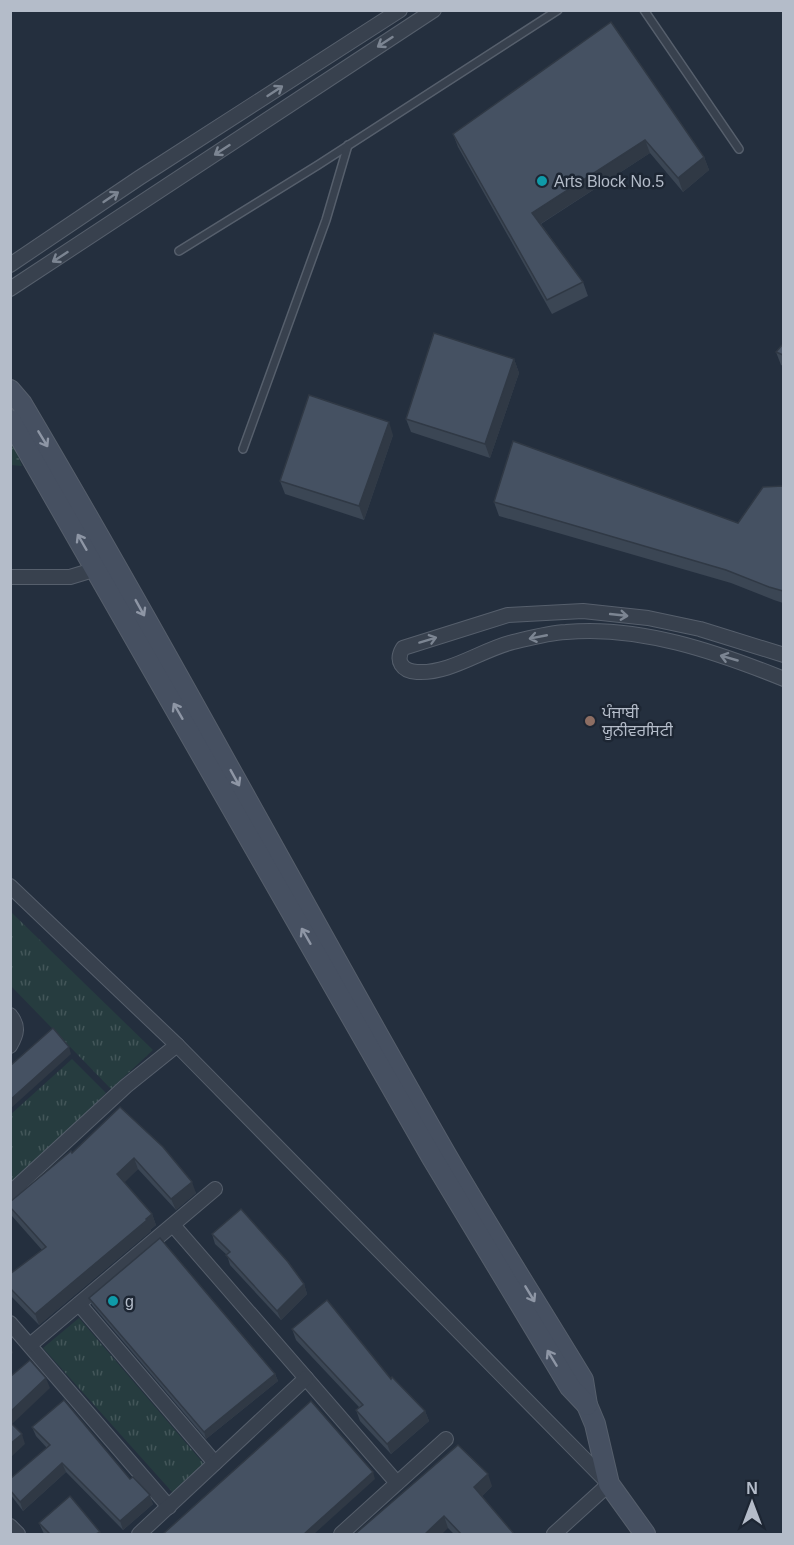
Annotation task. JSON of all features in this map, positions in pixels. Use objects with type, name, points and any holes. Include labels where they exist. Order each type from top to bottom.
[{"type":"street","points":[[10,290],[434,10]]},
{"type":"street","points":[[10,264],[396,12],[405,29]]},
{"type":"street","points":[[10,390],[22,404],[106,566],[425,1146],[508,1270],[570,1387],[587,1404],[595,1424],[609,1484]]},
{"type":"street","points":[[10,420],[106,566]]},
{"type":"street","points":[[10,577],[70,577],[106,566]]},
{"type":"street","points":[[783,655],[700,629],[648,618],[583,611],[507,615],[403,648],[399,654],[400,663],[405,669],[417,672],[434,671],[507,644],[566,632],[602,631],[660,639],[737,660],[783,679]]},
{"type":"street","points":[[10,886],[177,1045],[609,1484],[645,1534]]},
{"type":"street","points":[[10,1015],[17,1024],[16,1035],[10,1046]]},
{"type":"street","points":[[10,1193],[126,1086],[177,1045]]},
{"type":"street","points":[[30,1345],[215,1189]]},
{"type":"street","points":[[173,1225],[397,1483]]},
{"type":"street","points":[[79,1304],[215,1463]]},
{"type":"street","points":[[10,1323],[169,1507]]},
{"type":"street","points":[[139,1534],[306,1378]]},
{"type":"street","points":[[340,1534],[446,1439]]},
{"type":"street","points":[[554,1534],[609,1484]]},
{"type":"street","points":[[10,1526],[18,1534]]},
{"type":"lane","points":[[179,251],[558,10]]},
{"type":"lane","points":[[644,10],[739,149]]},
{"type":"lane","points":[[243,449],[326,220],[348,145]]},
{"type":"green space","points":[[11,439],[22,466],[11,465]]},
{"type":"green space","points":[[10,911],[153,1050],[111,1089],[11,986]]},
{"type":"green space","points":[[72,1059],[106,1093],[11,1182],[10,1115]]},
{"type":"green space","points":[[79,1318],[204,1464],[173,1493],[43,1348]]},
{"type":"building","name":"Arts Block No.5","points":[[611,22],[704,157],[678,178],[645,140],[532,213],[583,282],[547,300],[453,134]]},
{"type":"building","points":[[434,333],[514,359],[485,444],[406,419]]},
{"type":"building","points":[[783,344],[783,355],[776,352]]},
{"type":"building","points":[[309,395],[389,422],[359,506],[280,481]]},
{"type":"building","points":[[513,441],[738,523],[763,487],[783,486],[783,591],[726,570],[494,502]]},
{"type":"building","points":[[53,1028],[69,1047],[10,1100],[10,1066]]},
{"type":"building","points":[[120,1107],[163,1147],[192,1182],[171,1199],[134,1158],[117,1174],[152,1214],[35,1314],[10,1288],[10,1274],[46,1247],[10,1207],[10,1202],[71,1151],[72,1153]]},
{"type":"building","points":[[241,1209],[288,1262],[304,1284],[277,1311],[226,1255],[230,1252],[212,1234]]},
{"type":"building","points":[[160,1238],[275,1374],[204,1432],[89,1298]]},
{"type":"building","points":[[327,1300],[391,1379],[392,1377],[425,1411],[387,1444],[356,1410],[363,1405],[292,1329]]},
{"type":"building","points":[[30,1360],[46,1378],[10,1412],[10,1377]]},
{"type":"building","points":[[64,1400],[130,1479],[133,1477],[150,1495],[120,1521],[62,1463],[20,1502],[10,1490],[10,1479],[50,1445],[32,1427]]},
{"type":"building","points":[[311,1401],[373,1472],[304,1534],[163,1534]]},
{"type":"building","points":[[10,1422],[22,1434],[10,1444]]},
{"type":"building","points":[[458,1445],[488,1474],[474,1487],[514,1534],[461,1534],[444,1516],[425,1534],[355,1534]]},
{"type":"building","points":[[70,1496],[100,1532],[96,1534],[50,1534],[39,1523]]},
{"type":"place","name":"Arts Block No.5","points":[[542,181]]},
{"type":"place","name":"ਪੰਜਾਬੀ ਯੂਨੀਵਰਸਿਟੀ","points":[[590,721]]},
{"type":"place","name":"g","points":[[113,1301]]}]
